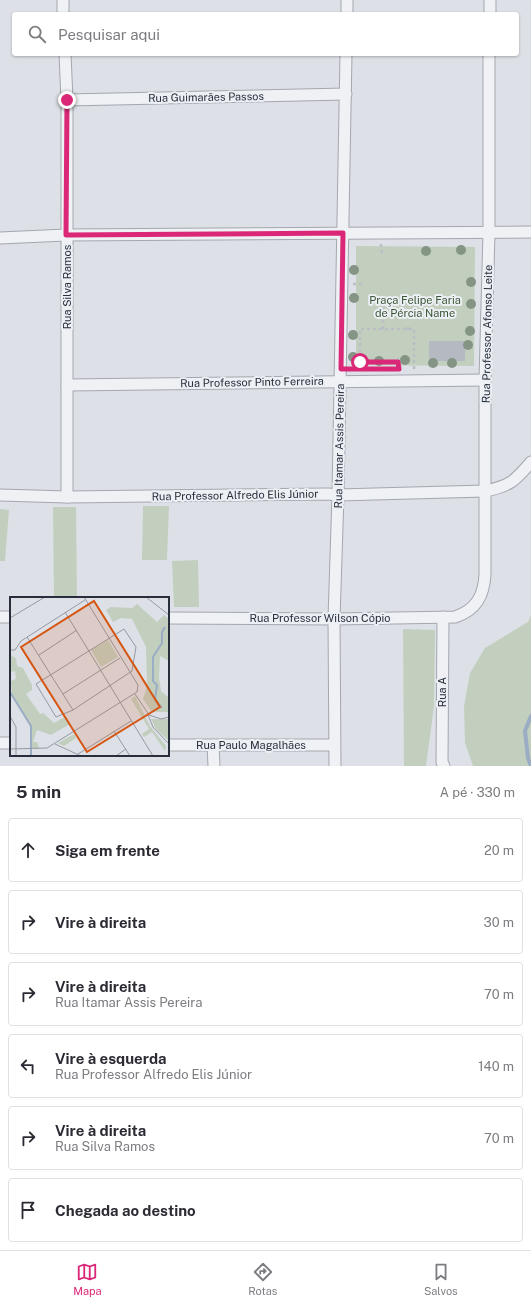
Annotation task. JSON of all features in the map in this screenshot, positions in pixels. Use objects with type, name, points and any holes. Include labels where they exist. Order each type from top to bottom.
[{"type":"street","points":[[63,0],[63,12]]},
{"type":"street","points":[[347,0],[347,12]]},
{"type":"street","points":[[490,0],[490,12]]},
{"type":"street","name":"Rua Silva Ramos","points":[[65,56],[67,100],[67,497]]},
{"type":"street","name":"Rua Itamar Assis Pereira","points":[[335,766],[334,619],[341,381],[346,56]]},
{"type":"street","name":"Rua Professor Afonso Leite","points":[[470,610],[480,596],[484,581],[485,380],[489,232],[490,56]]},
{"type":"street","name":"Rua Guimarães Passos","points":[[67,100],[346,94]]},
{"type":"street","points":[[0,238],[66,235],[531,232]]},
{"type":"street","name":"Rua Professor Pinto Ferreira","points":[[67,385],[485,380]]},
{"type":"street","name":"Rua Professor Alfredo Elis Júnior","points":[[0,495],[67,497],[338,495],[485,491],[501,488],[514,481],[531,462]]},
{"type":"street","name":"Rua Professor Wilson Cópio","points":[[169,618],[334,619],[455,617],[470,610]]},
{"type":"street","name":"Rua A","points":[[442,765],[443,617]]},
{"type":"street","points":[[0,743],[10,744]]},
{"type":"street","name":"Rua Paulo Magalhães","points":[[169,745],[334,745]]},
{"type":"street","points":[[213,745],[214,766]]},
{"type":"path","points":[[374,243],[381,243],[382,254]]},
{"type":"path","points":[[353,277],[352,284],[362,284]]},
{"type":"path","points":[[383,308],[383,330]]},
{"type":"path","points":[[408,324],[408,330]]},
{"type":"path","points":[[414,369],[414,329],[360,329],[360,362],[398,360],[399,369],[414,369],[421,369]]},
{"type":"green space","name":"Praça Felipe Faria de Pércia Name","points":[[356,246],[475,247],[474,366],[356,365]]},
{"type":"green space","points":[[143,506],[169,506],[167,560],[142,560]]},
{"type":"green space","points":[[53,507],[76,507],[77,597],[54,597]]},
{"type":"green space","points":[[0,509],[9,510],[5,561],[0,561]]},
{"type":"green space","points":[[198,560],[199,607],[174,607],[172,561]]},
{"type":"green space","points":[[531,615],[531,766],[473,766],[465,743],[464,706],[470,673],[485,648],[528,622]]},
{"type":"green space","points":[[403,629],[435,630],[434,706],[426,766],[404,766]]},
{"type":"building","points":[[429,341],[465,341],[465,361],[429,361]]},
{"type":"waterway","points":[[531,716],[525,731],[528,758],[531,766]]},
{"type":"route","points":[[67,100],[66,235],[343,233],[341,369],[399,369],[398,362],[360,362]]}]
